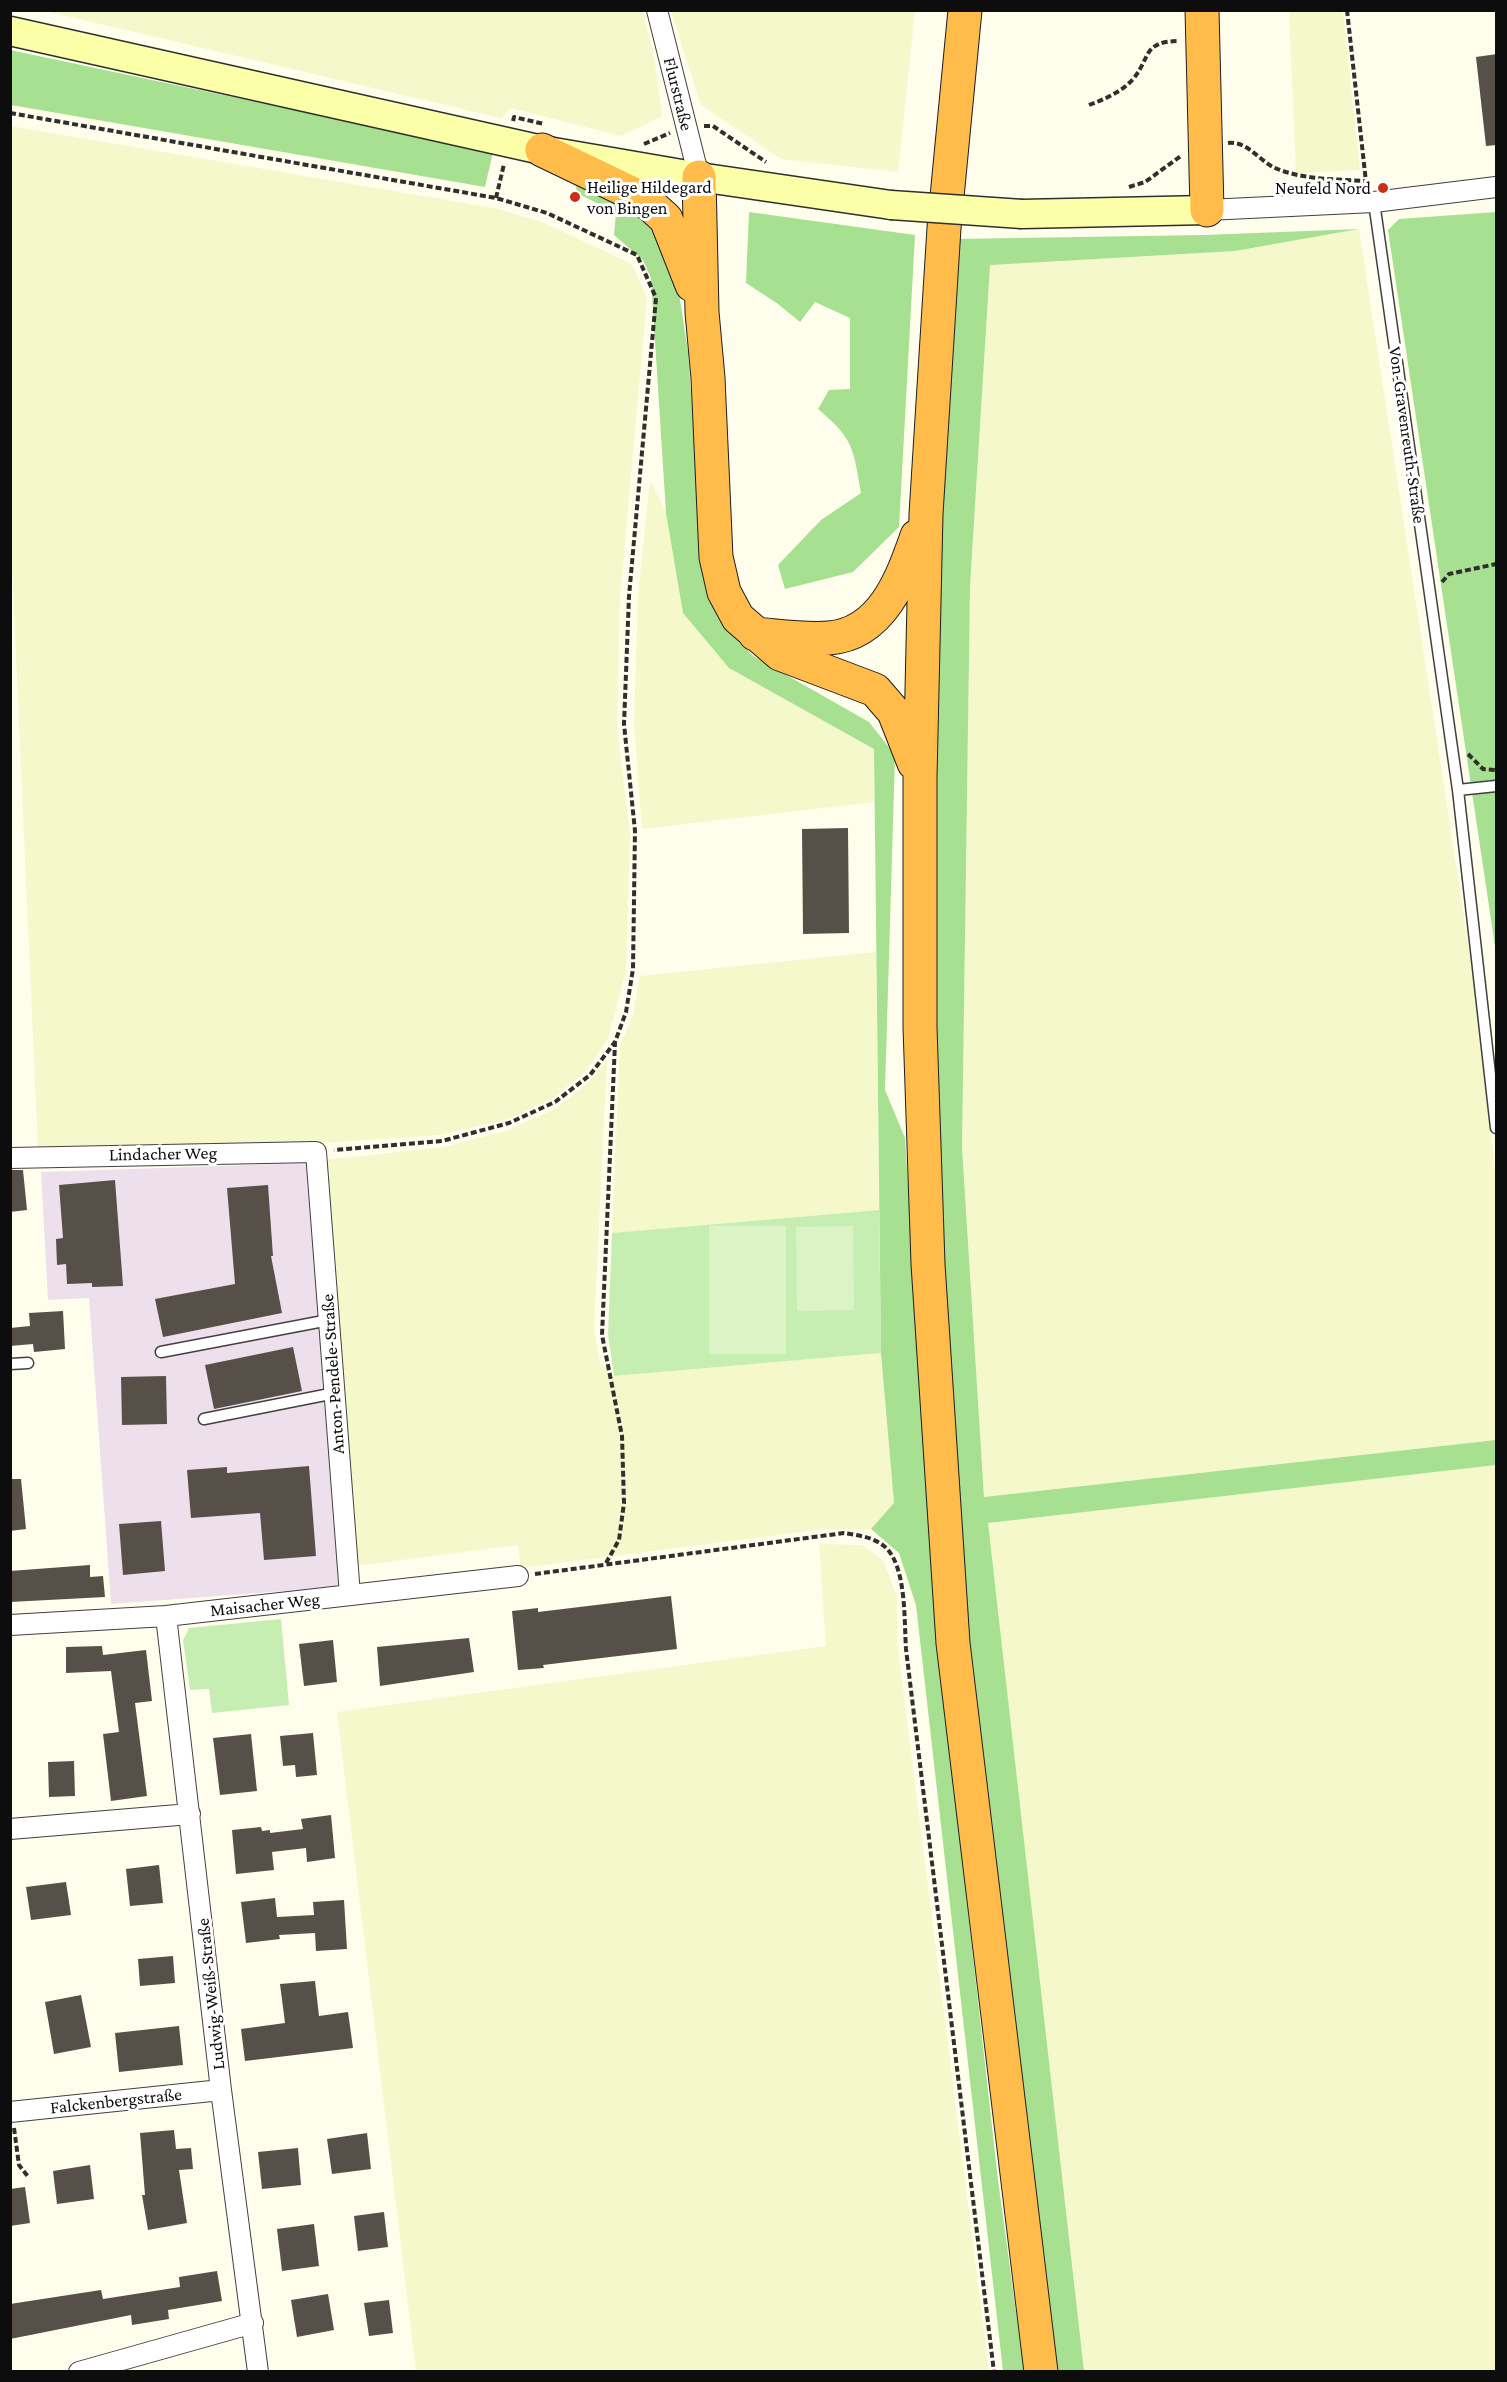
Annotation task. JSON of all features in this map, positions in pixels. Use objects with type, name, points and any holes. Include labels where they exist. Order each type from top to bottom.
[{"type":"highway","points":[[965,10],[944,228],[926,514],[920,778],[919,956],[928,1264],[953,1643],[1041,2372]]},
{"type":"highway","points":[[1202,10],[1207,210]]},
{"type":"highway","points":[[542,150],[644,199],[666,219],[702,312]]},
{"type":"highway","points":[[699,177],[702,312],[708,378],[716,556],[724,592],[738,618],[780,654],[875,690],[894,712],[920,778]]},
{"type":"highway","points":[[753,633],[830,638],[863,627],[891,600],[926,514]]},
{"type":"street","name":"Flurstraße","points":[[657,10],[699,177]]},
{"type":"street","points":[[10,30],[542,150],[699,177],[891,205],[1022,214],[1207,210],[1374,202],[1497,187]]},
{"type":"street","name":"Lindacher Weg","points":[[10,1158],[316,1152]]},
{"type":"street","name":"Anton-Pendele-Straße","points":[[316,1152],[350,1595]]},
{"type":"street","name":"Maisacher Weg","points":[[10,1625],[166,1616],[518,1576]]},
{"type":"street","name":"Ludwig-Weiß-Straße","points":[[166,1616],[221,2090],[258,2372]]},
{"type":"street","points":[[10,1829],[190,1814]]},
{"type":"street","name":"Falckenbergstraße","points":[[11,2112],[221,2090]]},
{"type":"street","points":[[79,2372],[253,2323]]},
{"type":"lane","name":"Von-Gravenreuth-Straße","points":[[1374,202],[1458,790],[1497,1128]]},
{"type":"lane","points":[[1458,790],[1497,786]]},
{"type":"lane","points":[[161,1352],[329,1320]]},
{"type":"lane","points":[[10,1364],[28,1363]]},
{"type":"lane","points":[[204,1419],[334,1393]]},
{"type":"path","points":[[1347,10],[1365,181],[1374,202]]},
{"type":"path","points":[[1089,105],[1127,85],[1135,77],[1148,51],[1155,45],[1183,41]]},
{"type":"path","points":[[10,113],[496,198],[547,213],[637,255],[656,298],[629,596],[624,724],[636,831],[633,969],[626,1012],[615,1042],[590,1075],[555,1102],[509,1123],[442,1141],[316,1152]]},
{"type":"path","points":[[496,198],[509,143]]},
{"type":"path","points":[[1441,590],[1441,583],[1449,574],[1497,564]]},
{"type":"path","points":[[1467,745],[1468,757],[1477,766],[1497,770]]},
{"type":"path","points":[[605,1564],[620,1540],[624,1503],[622,1436],[602,1335],[615,1042]]},
{"type":"path","points":[[518,1576],[844,1533],[868,1538],[885,1546],[900,1573],[906,1649],[994,2372]]},
{"type":"path","points":[[11,2112],[19,2165],[29,2178]]},
{"type":"shaded area","points":[[310,1163],[340,1587],[111,1604],[89,1298],[48,1300],[41,1172]]},
{"type":"green space","points":[[45,11],[643,11],[655,63],[662,116],[621,136],[511,108],[501,118]]},
{"type":"green space","points":[[671,11],[915,11],[898,172],[781,159],[701,105]]},
{"type":"green space","points":[[1289,11],[1343,11],[1360,170],[1296,173]]},
{"type":"green space","points":[[10,50],[493,152],[485,187],[11,105]]},
{"type":"green space","points":[[10,126],[494,208],[542,222],[632,264],[647,298],[620,598],[617,728],[630,834],[626,970],[608,1039],[585,1072],[552,1099],[508,1119],[440,1135],[322,1143],[38,1149],[11,544]]},
{"type":"green space","points":[[575,180],[644,209],[677,280],[688,352],[703,558],[721,618],[753,656],[869,722],[895,755],[885,1090],[905,1138],[938,1644],[998,2180],[1024,2371],[1003,2371],[916,1605],[899,1553],[871,1529],[894,1503],[881,1353],[874,749],[729,668],[683,613],[666,513],[651,278],[643,260],[614,235],[616,213],[577,193]]},
{"type":"green space","points":[[749,212],[915,235],[899,527],[853,572],[785,589],[778,565],[821,520],[861,493],[850,445],[839,428],[818,409],[829,390],[850,389],[850,318],[815,302],[800,322],[746,283]]},
{"type":"green space","points":[[1496,212],[1496,953],[1388,230],[1399,219]]},
{"type":"green space","points":[[1359,229],[1475,989],[1496,1181],[1496,1440],[984,1497],[962,1147],[970,586],[990,264],[1235,251]]},
{"type":"green space","points":[[1359,229],[1235,251],[990,265],[970,586],[962,1147],[984,1497],[1496,1440],[1496,1465],[988,1523],[1084,2371],[1052,2371],[966,1639],[933,1133],[929,798],[953,239],[1204,235]]},
{"type":"green space","points":[[650,480],[666,513],[683,613],[729,668],[874,749],[874,802],[642,829],[634,724],[638,595]]},
{"type":"green space","points":[[876,952],[879,1210],[612,1233],[620,1046],[633,1015],[640,976]]},
{"type":"green space","points":[[607,1060],[594,1330],[600,1362],[614,1376],[881,1353],[894,1503],[871,1529],[824,1529],[521,1568],[518,1545],[355,1566],[324,1160],[444,1147],[509,1130],[557,1108],[590,1081]]},
{"type":"green space","points":[[879,1210],[881,1353],[614,1376],[608,1335],[612,1233]]},
{"type":"green space","points":[[709,1226],[786,1226],[786,1354],[709,1354]]},
{"type":"green space","points":[[853,1226],[854,1310],[797,1311],[796,1227]]},
{"type":"green space","points":[[1496,1465],[1496,2371],[1084,2371],[987,1523]]},
{"type":"green space","points":[[819,1544],[862,1545],[883,1560],[897,1597],[897,1640],[989,2371],[416,2371],[337,1712],[826,1646]]},
{"type":"green space","points":[[281,1619],[289,1705],[212,1713],[209,1689],[190,1690],[183,1640],[189,1628]]},
{"type":"building","points":[[1497,54],[1497,145],[1486,146],[1476,57]]},
{"type":"building","points":[[848,828],[849,933],[803,934],[802,829]]},
{"type":"building","points":[[10,1170],[23,1170],[27,1210],[10,1212]]},
{"type":"building","points":[[115,1180],[123,1286],[92,1287],[92,1283],[67,1284],[66,1264],[57,1265],[56,1239],[63,1238],[59,1185]]},
{"type":"building","points":[[268,1185],[273,1256],[271,1256],[282,1313],[163,1337],[155,1299],[235,1284],[227,1188]]},
{"type":"building","points":[[63,1311],[65,1349],[34,1352],[33,1344],[10,1346],[10,1328],[30,1326],[29,1313]]},
{"type":"building","points":[[293,1347],[302,1391],[214,1409],[205,1365]]},
{"type":"building","points":[[166,1376],[167,1424],[122,1425],[121,1377]]},
{"type":"building","points":[[309,1466],[316,1556],[264,1560],[260,1513],[191,1518],[187,1470],[227,1467],[227,1473]]},
{"type":"building","points":[[10,1479],[21,1479],[26,1529],[10,1531]]},
{"type":"building","points":[[161,1521],[165,1571],[123,1575],[119,1524]]},
{"type":"building","points":[[90,1565],[90,1577],[103,1576],[105,1597],[10,1602],[10,1571]]},
{"type":"building","points":[[671,1596],[677,1649],[518,1670],[512,1611],[538,1608],[538,1612]]},
{"type":"building","points":[[469,1638],[474,1672],[380,1686],[377,1647]]},
{"type":"building","points":[[333,1640],[337,1682],[304,1686],[299,1644]]},
{"type":"building","points":[[102,1646],[103,1655],[146,1650],[152,1701],[135,1703],[147,1796],[111,1801],[103,1734],[119,1732],[111,1671],[66,1673],[66,1647]]},
{"type":"building","points":[[313,1733],[317,1775],[296,1777],[295,1765],[283,1766],[280,1736]]},
{"type":"building","points":[[251,1734],[257,1791],[220,1795],[213,1738]]},
{"type":"building","points":[[74,1761],[75,1796],[49,1797],[48,1762]]},
{"type":"building","points":[[331,1815],[335,1858],[307,1862],[306,1848],[272,1852],[274,1870],[236,1874],[232,1830],[261,1827],[262,1831],[270,1830],[270,1833],[303,1829],[301,1819]]},
{"type":"building","points":[[159,1865],[163,1903],[130,1906],[126,1869]]},
{"type":"building","points":[[66,1882],[71,1915],[31,1920],[26,1887]]},
{"type":"building","points":[[275,1898],[277,1917],[314,1915],[313,1902],[344,1900],[347,1949],[316,1951],[315,1933],[279,1935],[280,1939],[246,1943],[241,1902]]},
{"type":"building","points":[[173,1956],[175,1983],[140,1986],[138,1959]]},
{"type":"building","points":[[315,1981],[319,2016],[348,2012],[353,2048],[245,2061],[241,2029],[285,2023],[280,1984]]},
{"type":"building","points":[[81,1995],[91,2047],[54,2054],[45,2002]]},
{"type":"building","points":[[179,2026],[183,2065],[119,2072],[115,2033]]},
{"type":"building","points":[[174,2130],[176,2149],[191,2148],[193,2169],[179,2170],[187,2223],[148,2230],[142,2195],[145,2195],[140,2133]]},
{"type":"building","points":[[367,2133],[371,2169],[332,2174],[327,2139]]},
{"type":"building","points":[[298,2148],[301,2185],[262,2189],[258,2152]]},
{"type":"building","points":[[90,2165],[94,2199],[57,2204],[53,2171]]},
{"type":"building","points":[[25,2187],[30,2223],[10,2226],[10,2189]]},
{"type":"building","points":[[384,2212],[388,2247],[358,2251],[354,2216]]},
{"type":"building","points":[[314,2224],[319,2266],[282,2271],[277,2229]]},
{"type":"building","points":[[217,2271],[222,2301],[168,2310],[169,2319],[132,2325],[131,2315],[10,2339],[10,2304],[101,2290],[103,2299],[180,2287],[179,2277]]},
{"type":"building","points":[[328,2294],[334,2330],[297,2337],[291,2300]]},
{"type":"building","points":[[389,2300],[393,2333],[369,2336],[364,2303]]},
{"type":"place","name":"Neufeld Nord","points":[[1383,188]]},
{"type":"place","name":"Heilige Hildegard von Bingen","points":[[575,197]]}]
